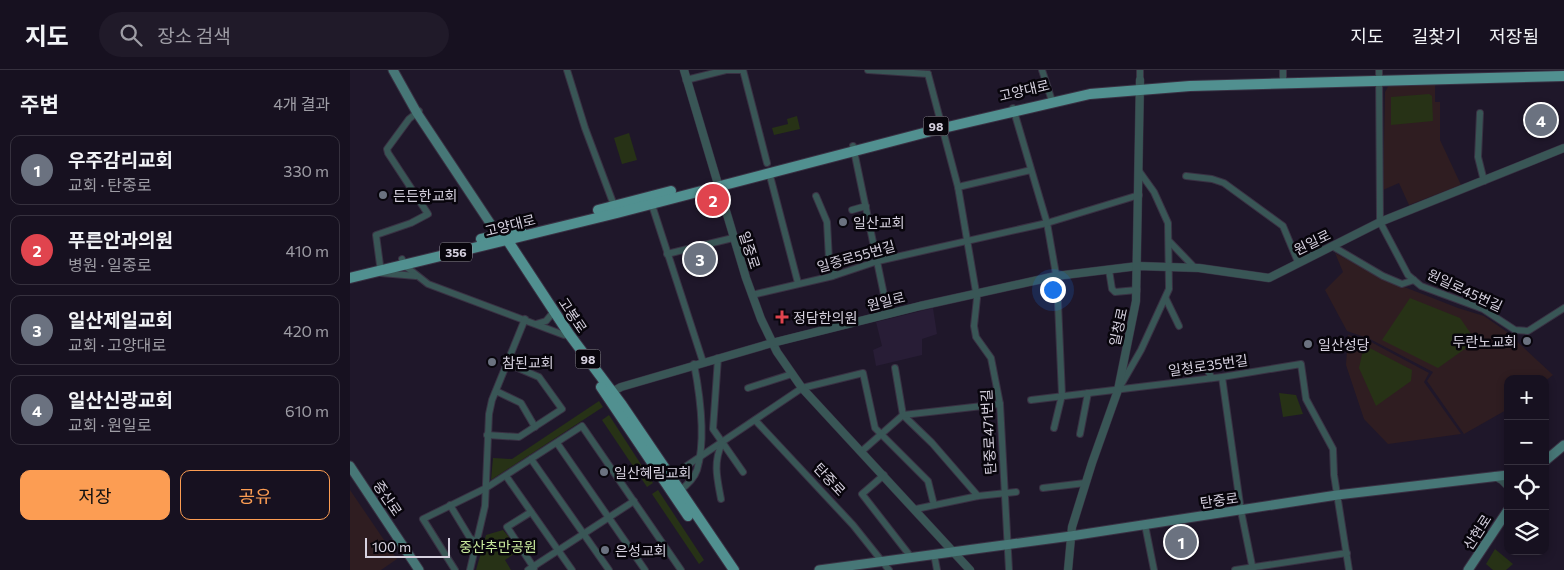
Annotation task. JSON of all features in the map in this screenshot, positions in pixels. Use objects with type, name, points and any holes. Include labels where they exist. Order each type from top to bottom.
[{"type":"main road","name":"고봉로","points":[[393,70],[564,335],[670,477],[734,570]]},
{"type":"main road","name":"고봉로","points":[[398,70],[418,111]]},
{"type":"main road","name":"고양대로","points":[[350,278],[403,262],[616,210],[943,124],[1140,84],[1283,74],[1564,75]]},
{"type":"main road","name":"고양대로","points":[[1140,84],[1379,75]]},
{"type":"main road","name":"고양대로","points":[[716,183],[768,167],[854,148]]},
{"type":"main road","name":"고봉로","points":[[502,238],[609,393],[726,570]]},
{"type":"main road","name":"고양대로","points":[[350,272],[380,264],[403,262]]},
{"type":"main road","points":[[1549,458],[1564,445]]},
{"type":"main road","name":"중산로","points":[[350,466],[419,570]]},
{"type":"main road","name":"탄중로","points":[[819,570],[1071,536],[1337,495],[1504,475]]},
{"type":"main road","name":"산현로","points":[[1470,569],[1504,516]]},
{"type":"street","points":[[567,70],[585,128],[616,210]]},
{"type":"street","name":"일중로","points":[[684,70],[733,238],[752,295],[772,343],[802,388],[916,509],[970,570]]},
{"type":"street","points":[[686,80],[726,70],[743,70],[798,283]]},
{"type":"street","points":[[868,70],[929,72],[943,124]]},
{"type":"street","points":[[1042,70],[1052,101]]},
{"type":"street","points":[[1140,70],[1140,84]]},
{"type":"street","points":[[1379,75],[1380,222]]},
{"type":"street","name":"일청로","points":[[1068,570],[1071,536],[1085,483],[1118,390],[1137,290],[1140,84]]},
{"type":"street","points":[[1014,110],[1047,223],[1056,276],[1062,395],[1054,428]]},
{"type":"street","points":[[380,264],[376,235],[411,223],[428,214],[388,154],[387,148],[409,119],[418,111]]},
{"type":"street","points":[[1480,113],[1478,157],[1484,181]]},
{"type":"street","name":"탄중로471번길","points":[[943,124],[958,188],[976,293],[977,313],[974,326],[976,337],[990,358],[997,379],[1009,570]]},
{"type":"street","points":[[854,148],[888,314]]},
{"type":"street","name":"원일로","points":[[609,393],[694,364],[772,343],[976,293],[1056,276],[1138,266],[1194,267],[1266,278],[1380,222],[1564,148]]},
{"type":"street","points":[[958,188],[1031,170]]},
{"type":"street","points":[[1118,390],[1141,350],[1169,289],[1168,223],[1154,192],[1139,171]]},
{"type":"street","points":[[1186,176],[1218,180],[1283,226],[1298,262]]},
{"type":"street","name":"일중로55번길","points":[[752,295],[835,275],[878,260],[1047,223],[1139,194]]},
{"type":"street","points":[[816,196],[827,222],[829,260],[835,275]]},
{"type":"street","points":[[650,200],[703,362]]},
{"type":"street","points":[[852,210],[866,206]]},
{"type":"street","name":"원일로45번길","points":[[1380,222],[1408,275],[1421,286],[1483,310],[1516,330],[1528,331],[1564,308]]},
{"type":"street","points":[[668,254],[733,238]]},
{"type":"street","points":[[1169,241],[1194,267]]},
{"type":"street","points":[[1332,246],[1383,276],[1402,284],[1414,280]]},
{"type":"street","points":[[403,262],[416,276],[428,284],[564,335]]},
{"type":"street","points":[[1109,270],[1112,289],[1115,292],[1137,290]]},
{"type":"street","points":[[367,273],[416,276]]},
{"type":"street","points":[[1166,298],[1179,326]]},
{"type":"street","points":[[536,324],[546,321],[551,315]]},
{"type":"street","points":[[470,570],[483,522],[489,414],[506,363],[525,319]]},
{"type":"street","points":[[718,358],[714,429],[744,472]]},
{"type":"street","points":[[487,435],[519,437],[562,409],[539,377],[506,363]]},
{"type":"street","points":[[679,491],[697,472],[702,425],[699,388],[694,364]]},
{"type":"street","name":"일청로35번길","points":[[1031,400],[1222,377],[1301,364],[1306,399],[1332,449],[1337,495]]},
{"type":"street","points":[[1206,366],[1212,378]]},
{"type":"street","points":[[895,368],[903,415],[932,443],[978,496]]},
{"type":"street","points":[[670,477],[802,388],[863,373],[877,432],[882,434],[928,481],[934,505]]},
{"type":"street","points":[[748,388],[792,374]]},
{"type":"street","points":[[1222,377],[1240,511],[1252,569]]},
{"type":"street","points":[[496,391],[521,403],[535,427]]},
{"type":"street","points":[[1080,434],[1088,392]]},
{"type":"street","points":[[862,451],[903,415],[1000,404]]},
{"type":"street","name":"탄중로","points":[[755,420],[847,518],[889,570]]},
{"type":"street","points":[[702,425],[714,429]]},
{"type":"street","name":"중산로","points":[[455,570],[423,519],[486,488],[582,426],[634,501]]},
{"type":"street","points":[[721,498],[715,471],[716,456],[722,442]]},
{"type":"street","points":[[557,443],[645,570]]},
{"type":"street","points":[[531,459],[609,570]]},
{"type":"street","name":"탄중로","points":[[884,475],[862,494],[911,557]]},
{"type":"street","points":[[506,476],[572,570]]},
{"type":"street","points":[[1495,476],[1504,482]]},
{"type":"street","points":[[1043,488],[1085,483]]},
{"type":"street","points":[[916,509],[978,496],[1016,492]]},
{"type":"street","points":[[1337,495],[1349,570]]},
{"type":"street","points":[[532,512],[507,527],[532,569],[634,501],[681,570]]},
{"type":"street","points":[[450,505],[470,538],[477,542]]},
{"type":"street","points":[[1145,525],[1154,570]]},
{"type":"street","points":[[1235,570],[1252,569],[1347,553]]},
{"type":"street","points":[[934,554],[937,570]]},
{"type":"shaded area","points":[[1435,84],[1435,102],[1440,102],[1440,140],[1461,185],[1409,205],[1399,183],[1383,190],[1385,92],[1389,85]]},
{"type":"shaded area","points":[[1335,253],[1384,279],[1458,308],[1484,316],[1507,332],[1553,375],[1549,378],[1549,375],[1504,375],[1504,411],[1464,434],[1427,381],[1433,372],[1370,339],[1347,331],[1325,290],[1343,272]]},
{"type":"shaded area","points":[[933,308],[937,334],[922,339],[922,355],[876,366],[873,350],[882,346],[876,322]]},
{"type":"shaded area","points":[[1348,335],[1371,342],[1429,373],[1424,382],[1461,434],[1388,444],[1364,419],[1346,365]]},
{"type":"shaded area","points":[[350,490],[397,559],[381,570],[350,570]]},
{"type":"green space","points":[[1429,94],[1432,96],[1433,121],[1391,125],[1391,97]]},
{"type":"green space","points":[[797,116],[800,129],[774,135],[772,128],[788,124],[787,119]]},
{"type":"green space","points":[[629,133],[637,160],[622,164],[614,138]]},
{"type":"green space","points":[[1410,298],[1460,318],[1476,341],[1438,368],[1382,340]]},
{"type":"green space","points":[[1364,345],[1412,370],[1411,381],[1376,406],[1359,368]]},
{"type":"green space","points":[[1279,393],[1296,395],[1303,414],[1283,417]]},
{"type":"green space","points":[[599,401],[603,407],[491,480],[493,458],[512,459]]},
{"type":"green space","points":[[609,415],[653,483],[647,487],[602,420]]},
{"type":"green space","points":[[658,490],[704,560],[699,564],[652,494]]},
{"type":"green space","name":"중산추만공원","points":[[503,530],[520,550],[505,560],[511,570],[476,570],[486,535]]},
{"type":"green space","points":[[1495,549],[1513,564],[1506,570],[1493,570],[1486,564]]},
{"type":"place","name":"일산신광교회","points":[[1541,120]]},
{"type":"place","name":"든든한교회","points":[[383,195]]},
{"type":"place","name":"푸른안과의원","points":[[713,200]]},
{"type":"place","name":"일산교회","points":[[843,222]]},
{"type":"place","name":"일산제일교회","points":[[700,259]]},
{"type":"place","name":"정담한의원","points":[[782,317]]},
{"type":"place","name":"두란노교회","points":[[1527,341]]},
{"type":"place","name":"일산성당","points":[[1308,344]]},
{"type":"place","name":"참된교회","points":[[492,362]]},
{"type":"place","name":"일산혜림교회","points":[[604,472]]},
{"type":"place","name":"우주감리교회","points":[[1181,542]]},
{"type":"place","name":"은성교회","points":[[605,550]]}]
